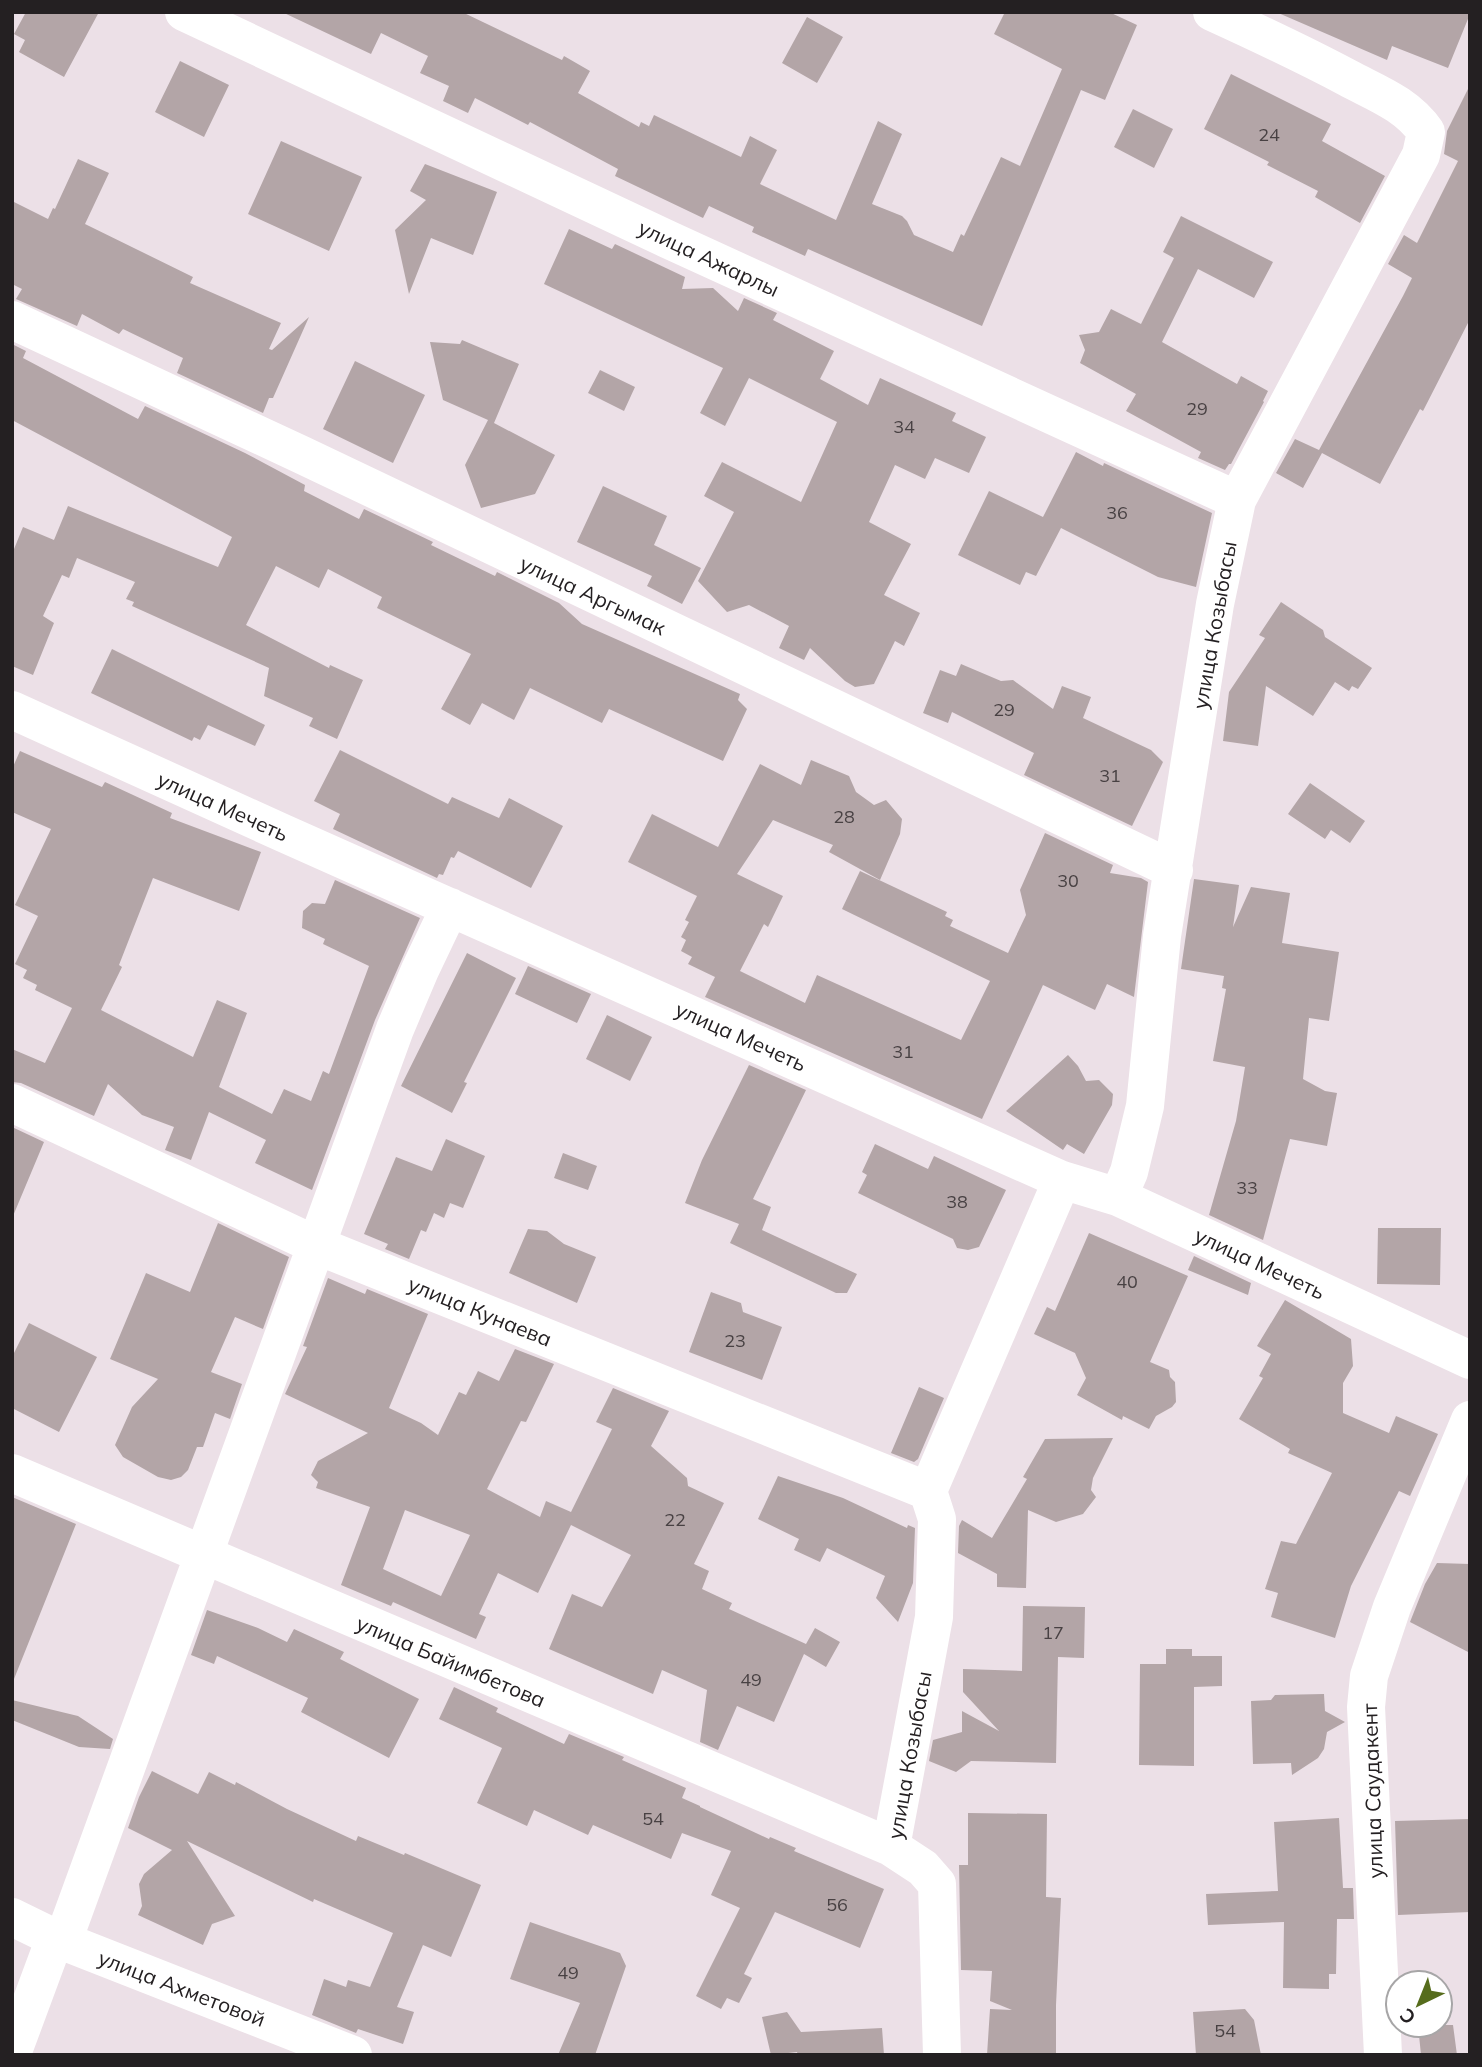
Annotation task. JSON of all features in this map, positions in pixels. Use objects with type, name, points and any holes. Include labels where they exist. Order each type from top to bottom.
[{"type":"street","name":"улица Ажарлы","points":[[184,12],[667,239],[1237,500]]},
{"type":"street","name":"улица Козыбасы","points":[[1118,1197],[1129,1172],[1145,1106],[1162,936],[1215,604],[1237,500],[1421,155],[1426,132],[1416,118],[1399,105],[1297,51],[1212,12]]},
{"type":"street","name":"улица Аргымак","points":[[12,320],[1174,870]]},
{"type":"street","name":"улица Мечеть","points":[[12,710],[1062,1180],[1118,1197],[1470,1360]]},
{"type":"street","points":[[12,2054],[59,1939],[318,1246],[395,1029],[419,970],[450,907]]},
{"type":"street","name":"улица Кунаева","points":[[12,1103],[318,1246],[933,1505]]},
{"type":"street","name":"улица Козыбасы","points":[[942,2055],[937,1884],[923,1867],[891,1847],[934,1616],[933,1505],[1062,1180]]},
{"type":"street","name":"улица Саудакент","points":[[1383,2055],[1366,1707],[1369,1676],[1392,1607],[1470,1420]]},
{"type":"street","name":"улица Байимбетова","points":[[12,1473],[891,1847]]},
{"type":"street","name":"улица Ахметовой","points":[[12,1917],[59,1939],[353,2055]]},
{"type":"building","points":[[26,12],[99,12],[64,77],[19,52],[25,40],[14,34]]},
{"type":"building","points":[[282,12],[462,12],[562,60],[564,56],[590,71],[578,93],[639,127],[641,122],[649,126],[654,115],[741,157],[750,136],[777,150],[760,184],[836,220],[878,121],[902,134],[872,204],[902,216],[914,235],[953,252],[961,234],[964,236],[1001,157],[1020,166],[1062,69],[994,34],[1005,12],[1109,12],[1137,25],[1105,100],[1081,90],[982,326],[808,249],[805,256],[752,232],[754,227],[709,206],[703,218],[615,176],[618,169],[530,122],[528,125],[475,98],[468,113],[443,101],[449,86],[420,73],[428,56],[381,33],[371,54]]},
{"type":"building","points":[[1276,12],[1470,14],[1448,68],[1392,46],[1387,60]]},
{"type":"building","points":[[807,17],[843,37],[817,83],[782,63]]},
{"type":"building","points":[[180,61],[229,85],[204,137],[155,112]]},
{"type":"building","points":[[1231,74],[1331,124],[1322,141],[1385,176],[1360,223],[1315,197],[1318,191],[1204,129]]},
{"type":"building","points":[[1470,85],[1470,319],[1423,411],[1420,409],[1380,484],[1322,453],[1303,488],[1276,473],[1295,439],[1319,450],[1412,278],[1388,264],[1404,235],[1417,243],[1458,161],[1444,154],[1447,131]]},
{"type":"building","points":[[1133,109],[1173,129],[1154,168],[1114,147]]},
{"type":"building","points":[[281,141],[362,177],[329,251],[248,214]]},
{"type":"building","points":[[78,159],[109,173],[85,224],[193,277],[190,283],[281,323],[269,349],[272,350],[309,317],[273,398],[269,398],[263,413],[177,373],[183,358],[123,329],[119,334],[82,314],[77,326],[16,299],[22,289],[12,284],[12,201],[48,219]]},
{"type":"building","points":[[425,164],[497,192],[473,255],[431,238],[409,294],[395,230],[426,200],[410,191]]},
{"type":"building","points":[[1181,216],[1273,262],[1254,298],[1198,269],[1162,342],[1237,384],[1241,376],[1268,391],[1231,464],[1225,470],[1198,458],[1201,452],[1126,411],[1136,394],[1080,363],[1085,350],[1079,335],[1099,332],[1111,309],[1141,324],[1174,258],[1163,252]]},
{"type":"building","points":[[569,229],[612,249],[615,244],[685,277],[682,289],[713,288],[738,311],[744,298],[777,313],[773,320],[834,351],[820,379],[868,405],[880,378],[956,413],[952,421],[986,437],[969,473],[935,458],[925,479],[895,465],[869,522],[911,544],[884,595],[920,613],[904,646],[895,641],[874,684],[855,687],[810,648],[804,660],[779,648],[789,626],[749,605],[727,612],[698,581],[734,512],[704,496],[722,462],[801,502],[837,422],[749,378],[725,426],[700,413],[723,368],[544,284]]},
{"type":"building","points":[[462,340],[519,364],[494,423],[555,455],[535,494],[481,508],[465,465],[488,420],[443,400],[430,342],[460,344]]},
{"type":"building","points":[[12,344],[26,351],[23,358],[138,419],[145,406],[245,453],[305,485],[304,491],[359,519],[364,509],[495,576],[497,572],[559,603],[582,624],[740,694],[738,700],[747,709],[723,761],[609,709],[602,723],[530,688],[514,720],[482,703],[470,725],[441,709],[471,654],[377,608],[382,597],[328,569],[319,588],[276,566],[246,625],[329,668],[330,665],[363,680],[337,739],[309,726],[313,718],[264,696],[269,668],[132,606],[134,602],[126,599],[135,582],[77,558],[69,578],[62,575],[43,616],[54,623],[33,675],[12,666],[12,554],[23,527],[54,540],[68,506],[218,567],[232,537],[12,420]]},
{"type":"building","points":[[355,361],[425,395],[393,463],[323,429]]},
{"type":"building","points":[[600,370],[635,387],[624,411],[588,393]]},
{"type":"building","points":[[1076,452],[1212,513],[1196,587],[1158,577],[1061,528],[1036,576],[1026,572],[1020,585],[958,555],[989,491],[1043,517]]},
{"type":"building","points":[[603,486],[667,516],[654,545],[701,568],[682,604],[647,586],[652,576],[577,542]]},
{"type":"building","points":[[1281,602],[1323,630],[1325,637],[1372,668],[1358,689],[1352,686],[1349,691],[1335,682],[1313,716],[1266,686],[1258,746],[1223,741],[1229,692],[1265,638],[1259,635]]},
{"type":"building","points":[[112,649],[265,725],[255,746],[208,725],[200,740],[194,737],[192,741],[91,693]]},
{"type":"building","points":[[961,664],[1001,681],[1013,680],[1053,709],[1062,686],[1091,697],[1083,718],[1151,750],[1163,762],[1132,826],[1024,775],[1034,753],[952,712],[948,723],[923,713],[940,670],[956,676]]},
{"type":"building","points":[[340,750],[448,804],[452,797],[499,818],[509,798],[563,826],[531,888],[458,851],[454,858],[451,857],[443,875],[439,874],[437,878],[333,829],[340,814],[314,801]]},
{"type":"building","points":[[20,751],[102,787],[105,782],[172,813],[170,818],[261,852],[239,911],[153,878],[119,965],[122,967],[101,1010],[193,1057],[217,1000],[247,1013],[219,1087],[272,1114],[284,1089],[311,1101],[323,1071],[329,1074],[369,966],[323,944],[325,939],[302,928],[303,911],[312,903],[325,904],[335,880],[420,918],[375,1020],[312,1190],[255,1163],[266,1140],[209,1112],[191,1160],[165,1150],[174,1127],[142,1115],[108,1084],[94,1116],[21,1083],[12,1082],[12,1049],[45,1063],[72,1008],[35,990],[37,985],[23,978],[27,970],[15,964],[38,916],[15,905],[51,829],[12,812],[12,769]]},
{"type":"building","points":[[811,760],[849,776],[856,792],[874,805],[886,800],[902,819],[900,834],[880,880],[829,852],[833,845],[773,820],[737,874],[783,896],[768,927],[764,924],[740,971],[805,1003],[817,975],[961,1040],[990,981],[842,909],[860,871],[947,912],[945,916],[953,920],[950,926],[1008,953],[1026,915],[1020,890],[1045,833],[1113,865],[1110,873],[1141,878],[1148,882],[1134,997],[1107,984],[1095,1010],[1043,985],[982,1119],[705,997],[715,977],[688,964],[692,957],[681,951],[686,940],[681,937],[689,922],[685,920],[697,896],[628,862],[652,814],[718,847],[760,764],[801,785]]},
{"type":"building","points":[[1310,783],[1365,821],[1350,843],[1331,830],[1325,839],[1288,814]]},
{"type":"building","points":[[1194,879],[1239,885],[1233,927],[1251,887],[1290,893],[1282,943],[1339,952],[1329,1021],[1309,1018],[1303,1079],[1325,1091],[1337,1093],[1327,1146],[1290,1139],[1263,1240],[1209,1215],[1236,1121],[1245,1067],[1213,1061],[1226,989],[1222,988],[1224,976],[1181,969]]},
{"type":"building","points":[[467,953],[516,978],[464,1082],[467,1083],[452,1113],[401,1086]]},
{"type":"building","points":[[528,966],[591,994],[577,1023],[515,994]]},
{"type":"building","points":[[607,1015],[652,1037],[630,1081],[586,1059]]},
{"type":"building","points":[[1068,1055],[1086,1081],[1099,1080],[1113,1094],[1112,1105],[1084,1154],[1067,1144],[1063,1150],[1006,1111]]},
{"type":"building","points":[[749,1065],[806,1090],[753,1199],[771,1207],[762,1230],[857,1274],[847,1293],[836,1293],[730,1243],[739,1224],[685,1203],[702,1160]]},
{"type":"building","points":[[12,1127],[44,1142],[13,1216],[12,1216]]},
{"type":"building","points":[[446,1139],[485,1156],[463,1208],[450,1203],[444,1218],[434,1213],[426,1232],[421,1230],[409,1259],[385,1249],[388,1244],[364,1234],[396,1157],[432,1171]]},
{"type":"building","points":[[875,1144],[928,1169],[934,1156],[1006,1190],[979,1247],[968,1250],[957,1248],[953,1239],[858,1193],[867,1175],[862,1172]]},
{"type":"building","points":[[563,1153],[597,1166],[588,1190],[554,1178]]},
{"type":"building","points":[[218,1223],[289,1257],[263,1329],[235,1317],[211,1372],[242,1384],[230,1419],[215,1413],[203,1447],[197,1447],[188,1470],[181,1477],[171,1480],[158,1477],[123,1457],[115,1445],[132,1407],[158,1379],[110,1359],[146,1273],[190,1292]]},
{"type":"building","points":[[1378,1228],[1441,1228],[1440,1285],[1377,1284]]},
{"type":"building","points":[[528,1229],[547,1231],[564,1244],[596,1257],[577,1303],[509,1273]]},
{"type":"building","points":[[1089,1233],[1188,1276],[1150,1362],[1169,1370],[1170,1377],[1175,1382],[1176,1402],[1156,1416],[1149,1429],[1123,1416],[1122,1420],[1077,1395],[1086,1378],[1075,1353],[1034,1334],[1047,1307],[1055,1311]]},
{"type":"building","points":[[1194,1256],[1251,1283],[1248,1295],[1188,1270]]},
{"type":"building","points":[[328,1278],[365,1294],[367,1289],[428,1314],[389,1408],[421,1423],[438,1435],[459,1392],[466,1395],[478,1371],[499,1381],[515,1349],[554,1364],[526,1422],[521,1421],[487,1489],[540,1517],[546,1501],[571,1512],[612,1429],[596,1422],[613,1388],[669,1411],[651,1446],[687,1478],[688,1486],[724,1503],[694,1564],[709,1571],[702,1589],[732,1603],[729,1609],[806,1644],[815,1628],[840,1642],[826,1667],[804,1654],[774,1722],[737,1706],[718,1750],[700,1742],[707,1690],[662,1670],[653,1694],[549,1649],[572,1594],[602,1607],[631,1555],[571,1525],[538,1593],[498,1573],[479,1614],[486,1617],[476,1639],[393,1602],[391,1606],[341,1585],[370,1507],[316,1488],[318,1482],[311,1475],[318,1461],[368,1433],[285,1394],[307,1347],[303,1346]],"holes":[[[405,1510],[470,1535],[441,1596],[383,1569]]]},
{"type":"building","points":[[711,1292],[741,1303],[743,1312],[782,1327],[762,1380],[689,1352]]},
{"type":"building","points":[[1285,1300],[1351,1339],[1353,1366],[1343,1383],[1343,1413],[1389,1433],[1396,1416],[1438,1434],[1410,1496],[1399,1491],[1351,1586],[1335,1638],[1271,1617],[1278,1593],[1265,1589],[1281,1541],[1296,1544],[1332,1473],[1288,1453],[1290,1449],[1239,1419],[1263,1378],[1259,1376],[1271,1354],[1257,1346]]},
{"type":"building","points":[[29,1323],[97,1357],[59,1432],[12,1408],[12,1357]]},
{"type":"building","points":[[919,1387],[944,1398],[918,1459],[914,1462],[891,1453]]},
{"type":"building","points":[[1113,1438],[1093,1478],[1091,1490],[1096,1497],[1083,1514],[1056,1522],[1028,1510],[1026,1588],[997,1587],[997,1574],[958,1553],[959,1526],[962,1520],[992,1538],[1027,1479],[1023,1477],[1045,1439]]},
{"type":"building","points":[[778,1476],[843,1498],[907,1528],[908,1525],[915,1528],[913,1583],[898,1622],[876,1598],[885,1576],[827,1548],[820,1562],[794,1550],[799,1539],[758,1519]]},
{"type":"building","points":[[12,1497],[76,1524],[14,1679],[12,1679]]},
{"type":"building","points":[[1437,1563],[1470,1564],[1470,1653],[1410,1622],[1425,1584]]},
{"type":"building","points":[[1023,1606],[1085,1607],[1084,1658],[1058,1657],[1056,1763],[971,1761],[956,1772],[929,1761],[933,1740],[962,1732],[962,1711],[999,1731],[963,1692],[963,1669],[1022,1671]]},
{"type":"building","points":[[207,1610],[258,1628],[287,1642],[294,1629],[344,1652],[340,1659],[419,1699],[389,1758],[301,1712],[308,1698],[217,1656],[214,1664],[191,1655]]},
{"type":"building","points":[[1166,1649],[1192,1649],[1192,1656],[1222,1656],[1222,1686],[1194,1687],[1194,1766],[1139,1765],[1140,1664],[1166,1664]]},
{"type":"building","points":[[454,1687],[498,1708],[496,1712],[564,1744],[569,1734],[624,1757],[622,1760],[686,1788],[682,1798],[769,1839],[770,1837],[796,1848],[794,1851],[884,1889],[860,1948],[775,1912],[744,1974],[752,1978],[739,2003],[727,1998],[721,2009],[696,1996],[740,1908],[711,1895],[731,1851],[682,1833],[671,1859],[593,1825],[588,1835],[534,1810],[527,1826],[477,1803],[502,1748],[439,1719]]},
{"type":"building","points":[[1324,1694],[1325,1711],[1345,1722],[1327,1732],[1324,1749],[1318,1758],[1292,1775],[1291,1763],[1253,1764],[1251,1701],[1271,1700],[1275,1695]]},
{"type":"building","points":[[12,1700],[78,1716],[113,1739],[110,1749],[79,1747],[12,1720]]},
{"type":"building","points":[[152,1771],[198,1794],[209,1772],[235,1785],[236,1782],[356,1841],[358,1836],[481,1885],[451,1957],[423,1945],[397,2007],[414,2012],[403,2044],[358,2029],[356,2033],[312,2015],[324,1979],[346,1987],[348,1980],[370,1987],[393,1933],[314,1899],[313,1902],[187,1841],[235,1916],[212,1924],[203,1945],[138,1915],[142,1906],[139,1884],[144,1874],[172,1850],[128,1828]]},
{"type":"building","points":[[968,1813],[1047,1814],[1046,1897],[1061,1898],[1056,2055],[987,2055],[990,2009],[1012,2010],[990,2001],[992,1971],[961,1970],[959,1865],[968,1865]]},
{"type":"building","points":[[1339,1818],[1343,1888],[1353,1888],[1354,1919],[1337,1919],[1336,1974],[1329,1974],[1329,1989],[1283,1988],[1284,1922],[1208,1925],[1206,1894],[1278,1891],[1274,1822]]},
{"type":"building","points":[[1470,1819],[1470,1912],[1398,1915],[1395,1821]]},
{"type":"building","points":[[530,1922],[620,1953],[626,1966],[595,2055],[558,2055],[580,2003],[510,1979]]},
{"type":"building","points":[[1245,2009],[1254,2020],[1261,2055],[1196,2055],[1193,2012]]},
{"type":"building","points":[[787,2012],[801,2032],[882,2028],[884,2055],[798,2055],[797,2052],[771,2055],[762,2017]]},
{"type":"building","points":[[1454,2032],[1457,2055],[1421,2055],[1419,2039],[1454,2039]]}]
